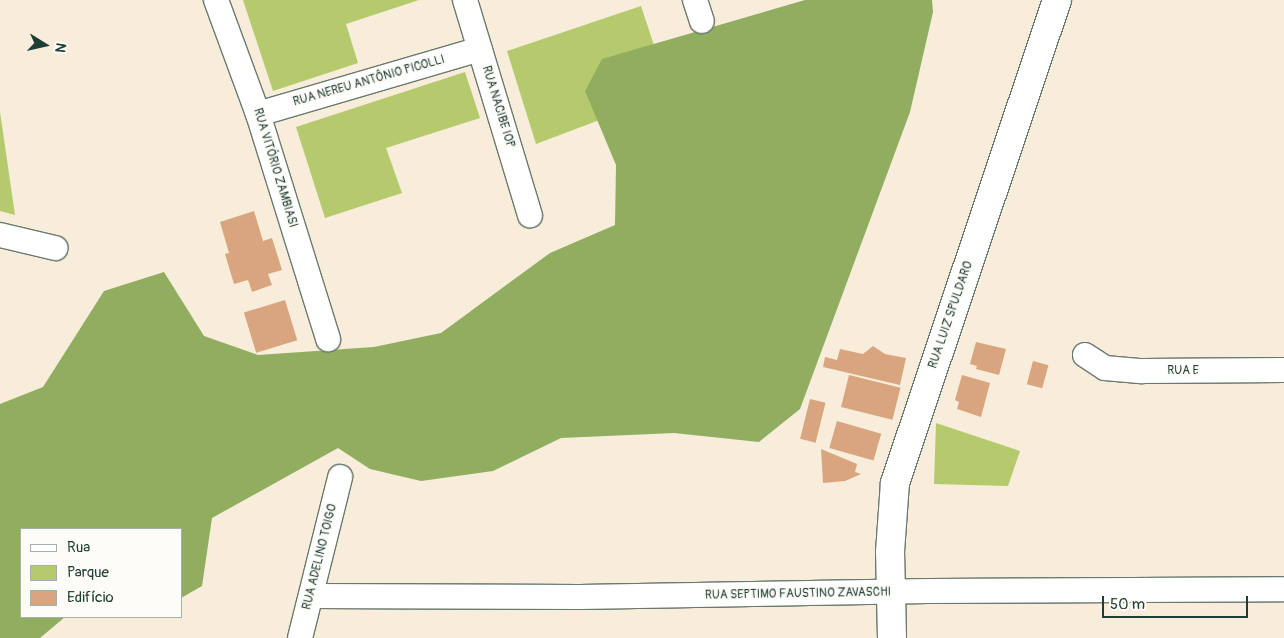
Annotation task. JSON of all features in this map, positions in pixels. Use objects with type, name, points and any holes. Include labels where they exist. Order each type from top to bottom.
[{"type":"street","name":"RUA VITÓRIO ZAMBIASI","points":[[216,0],[258,114],[328,339]]},
{"type":"street","name":"RUA NACIBE IOP","points":[[465,0],[530,215]]},
{"type":"street","name":"RUA LUIZ SPULDARO","points":[[892,638],[890,552],[895,483],[1057,0]]},
{"type":"street","name":"RUA NEREU ANTÔNIO PICOLLI","points":[[258,114],[480,49]]},
{"type":"street","points":[[0,235],[55,248]]},
{"type":"street","name":"RUA E","points":[[1085,355],[1105,368],[1142,371],[1284,370]]},
{"type":"street","name":"RUA ADELINO TOIGO","points":[[300,638],[340,477]]},
{"type":"street","name":"RUA SEPTIMO FAUSTINO ZAVASCHI","points":[[311,596],[580,598],[891,592],[1284,588]]},
{"type":"green space","points":[[243,0],[419,0],[346,24],[358,63],[273,91]]},
{"type":"green space","points":[[805,0],[932,0],[933,12],[910,112],[800,409],[759,442],[674,433],[561,438],[493,471],[421,481],[370,469],[338,448],[212,518],[202,586],[182,597],[182,528],[20,528],[20,618],[64,618],[40,638],[0,638],[0,404],[43,387],[104,291],[164,272],[204,336],[258,355],[374,347],[441,333],[550,253],[615,225],[616,165],[585,91],[602,59]]},
{"type":"green space","points":[[641,6],[682,130],[610,116],[536,144],[507,51]]},
{"type":"green space","points":[[465,72],[480,118],[386,148],[402,193],[325,218],[296,127]]},
{"type":"green space","points":[[0,112],[15,215],[0,211]]},
{"type":"green space","points":[[936,423],[1020,451],[1008,486],[934,484]]},
{"type":"building","points":[[254,211],[263,241],[272,238],[282,270],[268,274],[272,285],[252,292],[248,280],[234,284],[225,254],[229,253],[220,222]]},
{"type":"building","points":[[285,300],[297,340],[256,353],[244,313]]},
{"type":"building","points":[[976,342],[1006,349],[999,375],[976,369],[977,366],[970,364]]},
{"type":"building","points":[[873,346],[885,354],[906,358],[900,385],[823,367],[825,357],[837,360],[840,349],[863,354]]},
{"type":"building","points":[[1033,361],[1048,365],[1042,388],[1027,384]]},
{"type":"building","points":[[849,375],[900,388],[892,420],[841,407]]},
{"type":"building","points":[[962,375],[990,383],[981,417],[957,409],[959,402],[955,400]]},
{"type":"building","points":[[810,399],[826,403],[816,443],[800,439]]},
{"type":"building","points":[[837,421],[881,434],[874,461],[829,448]]},
{"type":"building","points":[[821,449],[857,464],[855,472],[861,474],[845,481],[823,483]]}]
